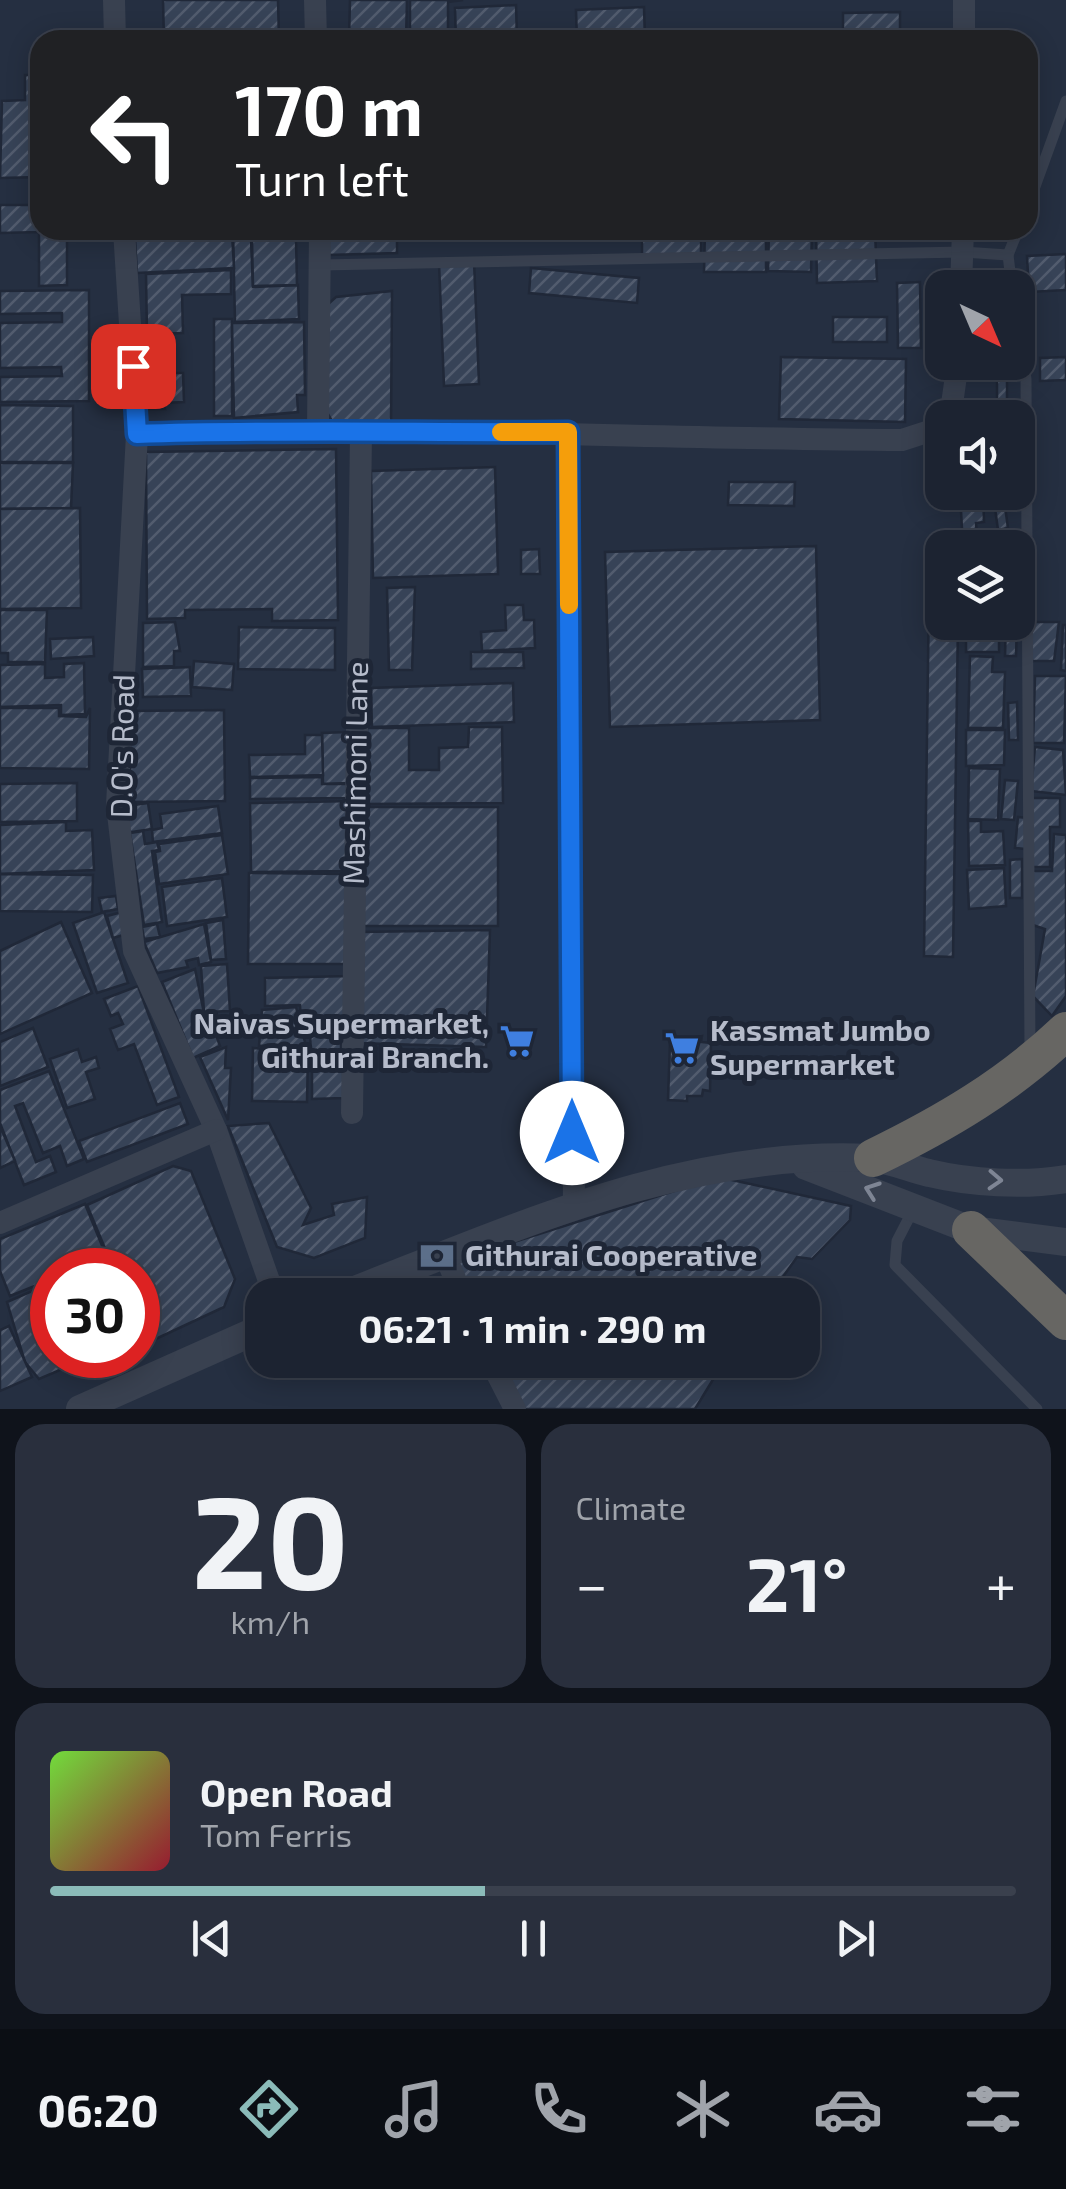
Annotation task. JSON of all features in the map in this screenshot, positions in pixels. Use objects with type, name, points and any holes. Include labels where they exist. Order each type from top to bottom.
[{"type":"highway","points":[[873,1158],[960,1114],[1030,1065],[1066,1031]]},
{"type":"highway","points":[[972,1230],[1066,1321]]},
{"type":"street","points":[[114,0],[115,30]]},
{"type":"street","points":[[315,0],[316,30]]},
{"type":"street","points":[[964,0],[964,30]]},
{"type":"street","name":"D.O's Road","points":[[125,240],[137,434],[117,805],[134,952],[216,1130],[268,1278]]},
{"type":"street","points":[[318,428],[320,240]]},
{"type":"street","points":[[962,270],[963,241]]},
{"type":"street","points":[[137,434],[318,428],[361,433],[568,432],[902,440],[925,433]]},
{"type":"street","points":[[568,432],[574,1206]]},
{"type":"street","name":"Mashimoni Lane","points":[[352,1113],[361,433]]},
{"type":"street","points":[[1,1220],[216,1130]]},
{"type":"street","points":[[383,1278],[574,1206],[691,1171],[873,1158],[932,1174],[1066,1180]]},
{"type":"street","points":[[796,1162],[972,1230],[1066,1242]]},
{"type":"street","points":[[444,1253],[455,1278]]},
{"type":"street","points":[[80,1409],[245,1336]]},
{"type":"street","points":[[500,1378],[516,1409]]},
{"type":"lane","points":[[1038,178],[1066,101]]},
{"type":"lane","points":[[1010,270],[1008,255],[1014,240]]},
{"type":"lane","points":[[321,265],[963,241],[1008,255]]},
{"type":"lane","points":[[1026,380],[1030,1065]]},
{"type":"lane","points":[[915,1207],[897,1241],[895,1264],[1037,1409]]},
{"type":"building","points":[[163,0],[278,0],[279,30],[164,30]]},
{"type":"building","points":[[350,0],[407,0],[406,30],[349,30]]},
{"type":"building","points":[[410,0],[463,0],[448,2],[448,30],[410,30]]},
{"type":"building","points":[[516,5],[517,30],[456,30],[455,8]]},
{"type":"building","points":[[644,7],[645,30],[577,30],[576,10]]},
{"type":"building","points":[[900,12],[900,30],[843,30],[843,13]]},
{"type":"building","points":[[25,75],[30,75],[30,177],[0,178],[2,101],[25,100]]},
{"type":"building","points":[[0,205],[30,205],[30,232],[0,233]]},
{"type":"building","points":[[39,240],[67,240],[67,285],[39,286]]},
{"type":"building","points":[[135,240],[232,240],[234,268],[137,273]]},
{"type":"building","points":[[233,240],[251,240],[253,287],[298,285],[299,319],[235,322]]},
{"type":"building","points":[[252,240],[296,240],[297,285],[253,286]]},
{"type":"building","points":[[328,240],[397,240],[397,253],[328,255]]},
{"type":"building","points":[[642,240],[701,240],[701,261],[642,261]]},
{"type":"building","points":[[705,240],[766,240],[766,272],[704,272]]},
{"type":"building","points":[[769,240],[812,240],[811,272],[768,271]]},
{"type":"building","points":[[816,240],[875,240],[877,281],[817,283]]},
{"type":"building","points":[[1066,254],[1066,290],[1035,292],[1035,270],[1028,270],[1027,256]]},
{"type":"building","points":[[474,261],[479,384],[444,386],[439,263]]},
{"type":"building","points":[[531,268],[639,278],[637,303],[529,293]]},
{"type":"building","points":[[231,270],[231,294],[182,295],[183,333],[147,334],[146,274]]},
{"type":"building","points":[[920,282],[921,348],[898,348],[897,283]]},
{"type":"building","points":[[89,290],[89,401],[0,402],[0,377],[62,376],[61,367],[0,368],[0,323],[62,322],[62,313],[0,314],[0,291]]},
{"type":"building","points":[[392,291],[391,427],[336,428],[325,409],[326,306],[336,297]]},
{"type":"building","points":[[833,317],[887,317],[887,342],[833,342]]},
{"type":"building","points":[[214,319],[232,319],[232,416],[214,416]]},
{"type":"building","points":[[304,322],[305,395],[297,395],[298,412],[234,418],[232,323]]},
{"type":"building","points":[[172,336],[173,373],[183,373],[184,402],[164,403],[165,409],[141,409],[141,337]]},
{"type":"building","points":[[781,357],[906,359],[905,422],[779,419]]},
{"type":"building","points":[[1066,357],[1066,380],[1040,381],[1040,358]]},
{"type":"building","points":[[997,380],[1007,380],[1007,400],[997,400]]},
{"type":"building","points":[[0,405],[73,406],[73,462],[0,462]]},
{"type":"building","points":[[336,449],[338,620],[272,621],[272,609],[185,610],[185,618],[147,619],[146,452]]},
{"type":"building","points":[[0,463],[73,463],[71,508],[0,509]]},
{"type":"building","points":[[495,467],[498,574],[373,578],[371,471]]},
{"type":"building","points":[[729,482],[795,482],[794,506],[728,505]]},
{"type":"building","points":[[80,508],[81,608],[0,609],[0,509]]},
{"type":"building","points":[[961,510],[984,510],[984,522],[976,523],[977,530],[962,530]]},
{"type":"building","points":[[995,510],[1006,510],[1008,528],[998,530]]},
{"type":"building","points":[[816,546],[820,720],[610,727],[605,552]]},
{"type":"building","points":[[539,549],[540,574],[521,574],[521,550]]},
{"type":"building","points":[[415,587],[412,670],[389,670],[387,588]]},
{"type":"building","points":[[505,605],[523,605],[524,620],[534,620],[535,648],[482,651],[481,632],[506,630]]},
{"type":"building","points":[[0,610],[47,610],[45,662],[8,662],[8,653],[0,653]]},
{"type":"building","points":[[175,622],[180,651],[174,651],[174,666],[143,667],[143,623]]},
{"type":"building","points":[[1035,622],[1059,622],[1054,661],[1028,661],[1029,640],[1035,640]]},
{"type":"building","points":[[1066,625],[1066,671],[1061,670]]},
{"type":"building","points":[[239,627],[335,628],[335,670],[238,669]]},
{"type":"building","points":[[93,637],[94,656],[51,659],[50,639]]},
{"type":"building","points":[[928,640],[958,640],[953,957],[924,956]]},
{"type":"building","points":[[966,640],[999,640],[999,652],[966,652]]},
{"type":"building","points":[[1005,640],[1016,640],[1016,656],[1005,656]]},
{"type":"building","points":[[471,652],[523,652],[524,668],[471,669]]},
{"type":"building","points":[[970,656],[993,657],[992,672],[1005,672],[1003,728],[968,728]]},
{"type":"building","points":[[194,661],[234,664],[232,690],[192,687]]},
{"type":"building","points":[[84,663],[85,714],[61,715],[61,705],[0,707],[0,665],[45,664],[45,678],[64,677],[64,664]]},
{"type":"building","points":[[190,667],[191,696],[143,697],[142,669]]},
{"type":"building","points":[[1035,676],[1066,676],[1064,743],[1033,743]]},
{"type":"building","points":[[513,683],[514,722],[372,727],[371,688]]},
{"type":"building","points":[[1017,702],[1018,740],[1009,740],[1008,703]]},
{"type":"building","points":[[0,708],[59,708],[59,716],[86,717],[90,708],[89,769],[0,768]]},
{"type":"building","points":[[224,710],[225,801],[130,802],[130,711]]},
{"type":"building","points":[[469,727],[502,727],[503,803],[367,804],[367,728],[409,728],[409,770],[439,770],[439,748],[468,747]]},
{"type":"building","points":[[966,730],[1005,730],[1004,765],[966,766]]},
{"type":"building","points":[[347,732],[349,783],[323,784],[322,733]]},
{"type":"building","points":[[305,735],[322,735],[323,775],[250,777],[249,755],[305,754]]},
{"type":"building","points":[[1035,747],[1063,750],[1066,795],[1031,791]]},
{"type":"building","points":[[969,768],[1000,769],[998,820],[968,819]]},
{"type":"building","points":[[322,777],[322,784],[347,784],[348,798],[250,799],[250,778]]},
{"type":"building","points":[[1005,780],[1018,781],[1014,820],[1001,819]]},
{"type":"building","points":[[77,783],[77,821],[0,822],[0,784]]},
{"type":"building","points":[[1031,798],[1060,798],[1060,827],[1050,827],[1050,867],[1031,867]]},
{"type":"building","points":[[352,801],[352,871],[251,872],[250,803]]},
{"type":"building","points":[[148,803],[152,829],[125,833],[126,806]]},
{"type":"building","points":[[218,806],[222,833],[153,842],[152,830],[162,828],[160,814]]},
{"type":"building","points":[[363,807],[498,807],[498,926],[363,926]]},
{"type":"building","points":[[1018,817],[1028,818],[1025,849],[1015,848]]},
{"type":"building","points":[[968,821],[981,821],[981,832],[1003,831],[1005,865],[969,866]]},
{"type":"building","points":[[66,822],[66,831],[92,830],[94,870],[0,874],[0,825]]},
{"type":"building","points":[[143,831],[145,844],[157,842],[159,850],[152,851],[162,922],[144,925],[130,833]]},
{"type":"building","points":[[1054,834],[1066,835],[1066,996],[1052,1016],[1033,996],[1045,929],[1030,924],[1031,871],[1052,871]]},
{"type":"building","points":[[222,835],[228,874],[159,884],[155,852],[160,851],[159,844]]},
{"type":"building","points":[[1022,859],[1022,898],[1010,898],[1010,860]]},
{"type":"building","points":[[1004,868],[1006,906],[969,909],[967,870]]},
{"type":"building","points":[[249,873],[349,874],[348,964],[248,964]]},
{"type":"building","points":[[0,874],[93,875],[92,912],[0,911]]},
{"type":"building","points":[[222,878],[227,917],[167,926],[162,887]]},
{"type":"building","points":[[116,896],[118,909],[102,912],[99,898]]},
{"type":"building","points":[[104,912],[128,983],[97,993],[73,923]]},
{"type":"building","points":[[122,912],[127,934],[113,938],[107,916]]},
{"type":"building","points":[[223,920],[226,959],[211,960],[206,923]]},
{"type":"building","points":[[61,922],[92,993],[0,1034],[0,951]]},
{"type":"building","points":[[157,924],[160,937],[144,939],[142,927]]},
{"type":"building","points":[[204,924],[211,962],[199,965],[198,958],[186,961],[188,967],[157,973],[144,942]]},
{"type":"building","points":[[490,930],[486,1047],[357,1043],[360,932]]},
{"type":"building","points":[[227,964],[230,1011],[204,1012],[201,966]]},
{"type":"building","points":[[195,969],[204,1013],[208,1013],[220,1046],[193,1058],[162,982]]},
{"type":"building","points":[[349,976],[349,1025],[341,1025],[341,1065],[311,1066],[310,1025],[301,1025],[300,1005],[265,1006],[265,978]]},
{"type":"building","points":[[138,986],[179,1097],[157,1105],[134,1044],[118,1050],[110,1029],[123,1024],[118,1013],[111,1016],[104,999]]},
{"type":"building","points":[[296,1007],[307,1050],[274,1053],[273,1045],[259,1046],[262,1010]]},
{"type":"building","points":[[33,1028],[48,1067],[0,1086],[0,1042]]},
{"type":"building","points":[[702,1036],[701,1042],[711,1043],[710,1091],[703,1090],[702,1096],[687,1096],[687,1101],[668,1100],[670,1042]]},
{"type":"building","points":[[226,1047],[225,1068],[231,1068],[228,1120],[200,1057]]},
{"type":"building","points":[[253,1048],[308,1054],[307,1102],[252,1101]]},
{"type":"building","points":[[78,1049],[82,1062],[96,1057],[99,1068],[86,1072],[95,1099],[67,1108],[50,1059]]},
{"type":"building","points":[[343,1069],[344,1098],[312,1099],[312,1070]]},
{"type":"building","points":[[49,1071],[84,1159],[67,1166],[60,1146],[43,1153],[23,1103],[15,1106],[36,1162],[50,1156],[56,1172],[24,1185],[0,1123],[0,1090]]},
{"type":"building","points":[[180,1103],[188,1124],[87,1162],[79,1141]]},
{"type":"building","points":[[269,1123],[311,1208],[303,1225],[334,1215],[332,1204],[367,1197],[365,1238],[314,1258],[277,1247],[228,1126]]},
{"type":"building","points":[[0,1126],[15,1161],[0,1168]]},
{"type":"building","points":[[173,1166],[191,1171],[235,1279],[224,1307],[160,1337],[160,1248],[105,1248],[87,1205]]},
{"type":"building","points":[[718,1177],[851,1206],[850,1220],[812,1259],[797,1257],[782,1278],[460,1278],[458,1260]]},
{"type":"building","points":[[85,1204],[103,1248],[30,1248],[30,1288],[10,1296],[0,1271],[0,1239]]},
{"type":"building","points":[[30,1292],[30,1368],[25,1362],[7,1302]]},
{"type":"building","points":[[9,1326],[30,1378],[0,1391],[0,1330]]},
{"type":"building","points":[[493,1378],[714,1378],[695,1409],[506,1409]]},
{"type":"slow traffic","points":[[501,432],[568,432],[569,605]]},
{"type":"place","name":"Naivas Supermarket, Githurai Branch.","points":[[517,1041]]},
{"type":"place","name":"Kassmat Jumbo Supermarket","points":[[682,1048]]},
{"type":"place","name":"Githurai Cooperative","points":[[437,1256]]},
{"type":"route","points":[[133,366],[137,434],[318,428],[361,433],[568,432],[572,1133]]}]
